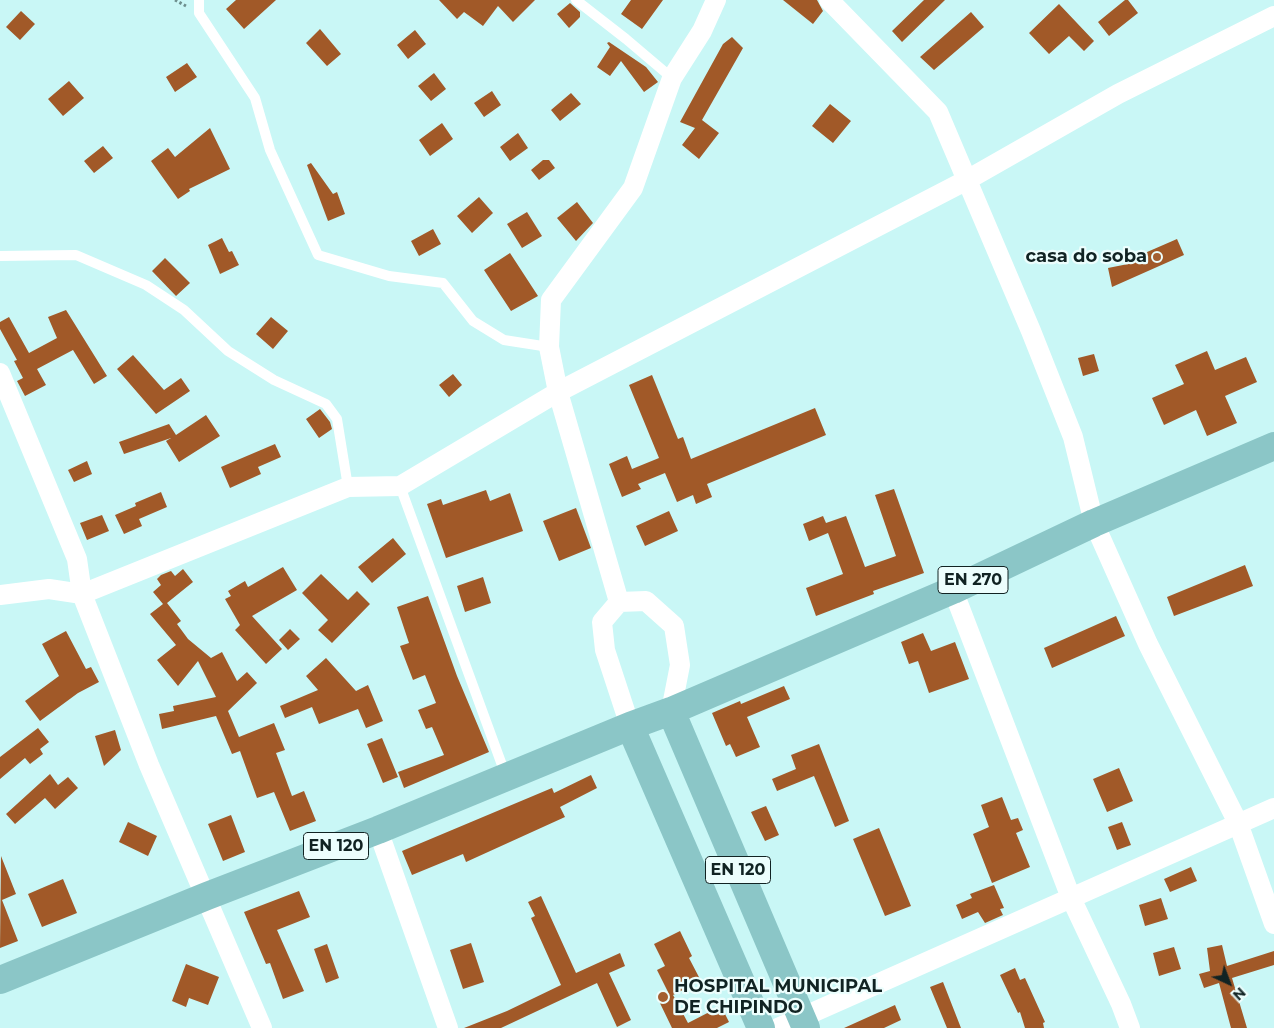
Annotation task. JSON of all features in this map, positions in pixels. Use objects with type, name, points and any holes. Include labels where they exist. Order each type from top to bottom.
[{"type":"main road","name":"EN 270","points":[[671,712],[953,590],[1094,523],[1274,446]]},
{"type":"main road","name":"EN 120","points":[[0,980],[207,896],[378,830],[630,726],[671,712],[726,844],[795,1024]]},
{"type":"main road","name":"EN 120","points":[[630,726],[761,1028]]},
{"type":"main road","points":[[687,860],[726,844]]},
{"type":"street","points":[[620,602],[558,392],[549,347],[550,300],[633,188],[672,78],[702,31],[716,0]]},
{"type":"street","points":[[829,0],[938,112],[1074,437],[1094,523],[1148,644],[1238,823],[1274,924]]},
{"type":"street","points":[[0,594],[49,589],[82,594],[348,487],[400,486],[558,392],[967,180],[1118,94],[1274,16]]},
{"type":"street","points":[[0,373],[77,559],[82,594],[149,765],[207,896],[262,1028]]},
{"type":"street","points":[[953,590],[1071,898],[1121,1004],[1130,1028]]},
{"type":"street","points":[[630,726],[605,650],[602,622],[620,602],[646,601],[674,626],[680,665],[671,712]]},
{"type":"street","points":[[795,1024],[1274,808]]},
{"type":"street","points":[[378,830],[448,1028]]},
{"type":"lane","points":[[199,0],[199,14],[254,98],[270,150],[318,255],[389,276],[443,283],[473,321],[504,340],[549,347]]},
{"type":"lane","points":[[576,0],[672,78]]},
{"type":"lane","points":[[0,256],[76,255],[146,285],[184,310],[228,351],[274,380],[326,404],[337,419],[348,487]]},
{"type":"lane","points":[[400,486],[507,776]]},
{"type":"building","points":[[236,0],[276,0],[244,29],[226,9]]},
{"type":"building","points":[[439,0],[535,0],[513,22],[498,6],[483,26],[464,12],[457,19]]},
{"type":"building","points":[[631,0],[663,0],[642,29],[621,14]]},
{"type":"building","points":[[783,0],[817,0],[823,11],[813,24]]},
{"type":"building","points":[[924,0],[945,0],[902,42],[892,31]]},
{"type":"building","points":[[1125,0],[1128,0],[1138,13],[1109,36],[1098,22]]},
{"type":"building","points":[[570,3],[580,12],[580,17],[569,28],[557,14]]},
{"type":"building","points":[[1059,4],[1094,41],[1084,51],[1069,36],[1049,54],[1029,33]]},
{"type":"building","points":[[21,11],[35,24],[20,40],[6,27]]},
{"type":"building","points":[[971,12],[984,27],[934,70],[920,57]]},
{"type":"building","points":[[320,29],[341,54],[327,66],[306,43]]},
{"type":"building","points":[[415,30],[426,44],[408,59],[397,45]]},
{"type":"building","points":[[732,37],[743,48],[702,120],[719,133],[699,159],[682,145],[695,128],[680,122],[723,44]]},
{"type":"building","points":[[609,42],[646,67],[658,82],[644,92],[621,61],[610,76],[597,67],[610,47],[607,43]]},
{"type":"building","points":[[187,63],[197,77],[175,92],[166,77]]},
{"type":"building","points":[[434,73],[446,89],[431,101],[418,86]]},
{"type":"building","points":[[69,81],[84,98],[63,116],[48,99]]},
{"type":"building","points":[[492,91],[501,105],[484,117],[474,103]]},
{"type":"building","points":[[571,93],[581,104],[560,121],[551,110]]},
{"type":"building","points":[[830,104],[851,121],[833,143],[812,126]]},
{"type":"building","points":[[442,123],[453,139],[430,156],[419,140]]},
{"type":"building","points":[[210,128],[230,169],[189,189],[190,191],[178,199],[151,161],[168,148],[175,157]]},
{"type":"building","points":[[518,133],[528,148],[510,161],[500,147]]},
{"type":"building","points":[[103,146],[113,158],[94,173],[84,161]]},
{"type":"building","points":[[543,160],[549,160],[555,168],[539,180],[531,170]]},
{"type":"building","points":[[311,163],[333,194],[337,192],[345,214],[328,221],[307,165]]},
{"type":"building","points":[[479,197],[493,213],[472,233],[457,216]]},
{"type":"building","points":[[577,202],[593,223],[576,241],[557,218]]},
{"type":"building","points":[[527,212],[542,236],[522,248],[507,224]]},
{"type":"building","points":[[433,229],[441,244],[419,256],[411,241]]},
{"type":"building","points":[[222,238],[229,252],[232,251],[239,265],[220,274],[208,245]]},
{"type":"building","name":"casa do soba","points":[[1177,239],[1184,255],[1112,287],[1108,268],[1133,263],[1131,259]]},
{"type":"building","points":[[510,253],[538,296],[511,311],[484,270]]},
{"type":"building","points":[[165,258],[190,283],[176,296],[152,271]]},
{"type":"building","points":[[66,310],[107,376],[94,384],[73,350],[37,369],[46,385],[25,396],[17,381],[23,378],[14,361],[17,360],[0,329],[0,322],[9,317],[29,353],[57,338],[48,317]]},
{"type":"building","points":[[271,317],[288,331],[273,349],[256,334]]},
{"type":"building","points":[[1207,351],[1215,370],[1246,357],[1257,382],[1225,396],[1237,423],[1207,436],[1196,410],[1164,425],[1152,398],[1184,384],[1175,365]]},
{"type":"building","points":[[1094,354],[1099,371],[1083,376],[1078,358]]},
{"type":"building","points":[[133,355],[164,390],[181,378],[190,391],[156,414],[117,369]]},
{"type":"building","points":[[453,374],[462,385],[449,397],[439,385]]},
{"type":"building","points":[[652,375],[678,439],[683,437],[691,459],[815,408],[826,435],[707,484],[712,497],[696,504],[693,495],[677,502],[665,473],[638,484],[641,489],[622,497],[609,464],[627,456],[632,469],[659,458],[629,385]]},
{"type":"building","points":[[320,409],[330,422],[332,429],[319,438],[306,419]]},
{"type":"building","points":[[206,415],[220,436],[179,462],[166,441],[171,438],[124,454],[119,442],[169,424],[176,435]]},
{"type":"building","points":[[275,444],[281,457],[258,467],[261,474],[230,488],[221,467]]},
{"type":"building","points":[[87,461],[92,474],[74,482],[68,470]]},
{"type":"building","points":[[894,489],[924,573],[873,591],[874,594],[816,616],[806,588],[843,574],[828,533],[809,541],[803,524],[823,516],[826,523],[846,516],[865,567],[896,556],[875,495]]},
{"type":"building","points":[[486,490],[490,501],[510,493],[523,531],[446,558],[427,504],[441,499],[443,505]]},
{"type":"building","points":[[161,492],[167,507],[139,519],[142,526],[124,534],[115,515],[136,506],[135,503]]},
{"type":"building","points":[[576,508],[591,548],[559,561],[543,521]]},
{"type":"building","points":[[669,511],[678,531],[645,546],[636,526]]},
{"type":"building","points":[[102,515],[109,531],[87,540],[80,523]]},
{"type":"building","points":[[393,538],[406,554],[372,583],[358,567]]},
{"type":"building","points":[[1245,565],[1253,586],[1174,616],[1167,597]]},
{"type":"building","points":[[283,567],[297,590],[252,616],[282,649],[266,664],[235,630],[240,625],[225,599],[231,596],[228,591],[245,581],[248,587]]},
{"type":"building","points":[[183,569],[193,582],[167,603],[181,621],[177,624],[188,639],[211,658],[222,652],[237,681],[247,672],[257,683],[228,711],[239,737],[274,723],[285,750],[276,753],[292,796],[304,791],[316,821],[290,831],[274,792],[257,798],[240,751],[232,754],[216,716],[162,729],[159,714],[174,711],[173,706],[216,697],[198,661],[178,686],[157,660],[176,645],[150,614],[163,604],[153,592],[161,585],[157,579],[161,575],[171,571],[175,576]]},
{"type":"building","points":[[321,574],[348,600],[357,591],[370,604],[332,643],[318,630],[328,620],[302,593]]},
{"type":"building","points":[[483,577],[491,603],[465,612],[457,586]]},
{"type":"building","points":[[428,596],[457,676],[489,752],[404,788],[398,772],[444,755],[432,727],[426,729],[418,710],[436,703],[425,675],[413,680],[400,646],[409,643],[397,607]]},
{"type":"building","points":[[1116,616],[1125,636],[1052,668],[1044,648]]},
{"type":"building","points":[[290,629],[300,639],[288,650],[279,640]]},
{"type":"building","points":[[66,631],[86,669],[91,667],[99,682],[78,693],[40,721],[25,701],[59,676],[42,644]]},
{"type":"building","points":[[923,633],[931,651],[955,642],[969,679],[929,693],[918,661],[909,664],[901,642]]},
{"type":"building","points":[[326,658],[356,691],[368,685],[383,721],[366,728],[358,709],[319,724],[312,707],[285,718],[280,706],[318,690],[306,676]]},
{"type":"building","points":[[784,686],[790,699],[747,717],[760,747],[736,757],[730,744],[726,746],[712,713],[740,701],[741,704]]},
{"type":"building","points":[[38,728],[49,742],[40,749],[43,754],[30,764],[25,758],[0,779],[0,757]]},
{"type":"building","points":[[115,730],[121,750],[104,766],[95,736]]},
{"type":"building","points":[[382,738],[398,777],[383,783],[367,744]]},
{"type":"building","points":[[819,744],[849,821],[835,827],[814,776],[777,791],[772,779],[796,769],[791,755]]},
{"type":"building","points":[[1119,768],[1133,801],[1107,812],[1093,779]]},
{"type":"building","points":[[50,774],[58,785],[68,777],[78,788],[55,809],[45,798],[15,824],[6,814]]},
{"type":"building","points":[[591,775],[597,788],[560,807],[565,817],[466,862],[463,854],[412,875],[402,851],[552,788],[554,793]]},
{"type":"building","points":[[1002,797],[1011,820],[1018,818],[1023,830],[1016,833],[1030,867],[992,883],[973,834],[989,827],[981,805]]},
{"type":"building","points":[[766,806],[779,835],[765,841],[751,812]]},
{"type":"building","points":[[231,815],[245,852],[223,861],[208,824]]},
{"type":"building","points":[[128,822],[157,836],[148,856],[119,842]]},
{"type":"building","points":[[1122,822],[1131,845],[1117,850],[1108,827]]},
{"type":"building","points":[[879,828],[911,906],[885,916],[853,839]]},
{"type":"building","points":[[1,856],[16,894],[2,900],[18,941],[0,948]]},
{"type":"building","points":[[1191,867],[1197,881],[1170,892],[1164,879]]},
{"type":"building","points":[[63,879],[77,913],[42,927],[28,894]]},
{"type":"building","points":[[994,885],[1004,908],[1000,909],[1003,915],[985,923],[978,912],[962,919],[956,905],[972,898],[970,894]]},
{"type":"building","points":[[299,891],[310,917],[277,930],[304,991],[283,999],[270,963],[266,964],[244,912]]},
{"type":"building","points":[[541,896],[576,973],[620,953],[625,966],[609,973],[631,1020],[617,1027],[597,983],[501,1028],[464,1028],[507,1011],[561,985],[531,918],[535,916],[528,902]]},
{"type":"building","points":[[1161,898],[1168,919],[1145,926],[1139,905]]},
{"type":"building","points":[[680,931],[692,956],[689,958],[701,981],[673,995],[688,1023],[721,1006],[729,1022],[717,1028],[672,1028],[657,997],[668,992],[657,970],[665,966],[654,944]]},
{"type":"building","points":[[471,943],[484,982],[463,989],[450,950]]},
{"type":"building","points":[[327,944],[339,978],[326,983],[314,949]]},
{"type":"building","points":[[1222,945],[1227,966],[1274,951],[1274,965],[1232,978],[1247,1028],[1231,1028],[1219,983],[1204,988],[1199,974],[1210,971],[1207,948]]},
{"type":"building","points":[[1174,947],[1181,969],[1159,976],[1153,953]]},
{"type":"building","points":[[186,964],[219,977],[208,1005],[189,998],[186,1007],[172,1001]]},
{"type":"building","points":[[1015,968],[1020,980],[1025,978],[1045,1022],[1043,1023],[1044,1028],[1025,1028],[1020,1012],[1018,1013],[1000,975]]},
{"type":"building","points":[[943,982],[961,1028],[947,1028],[930,987]]},
{"type":"building","points":[[895,1005],[901,1020],[884,1028],[844,1028]]},
{"type":"place","name":"casa do soba","points":[[1157,257]]},
{"type":"place","name":"HOSPITAL MUNICIPAL DE CHIPINDO","points":[[663,997]]}]
